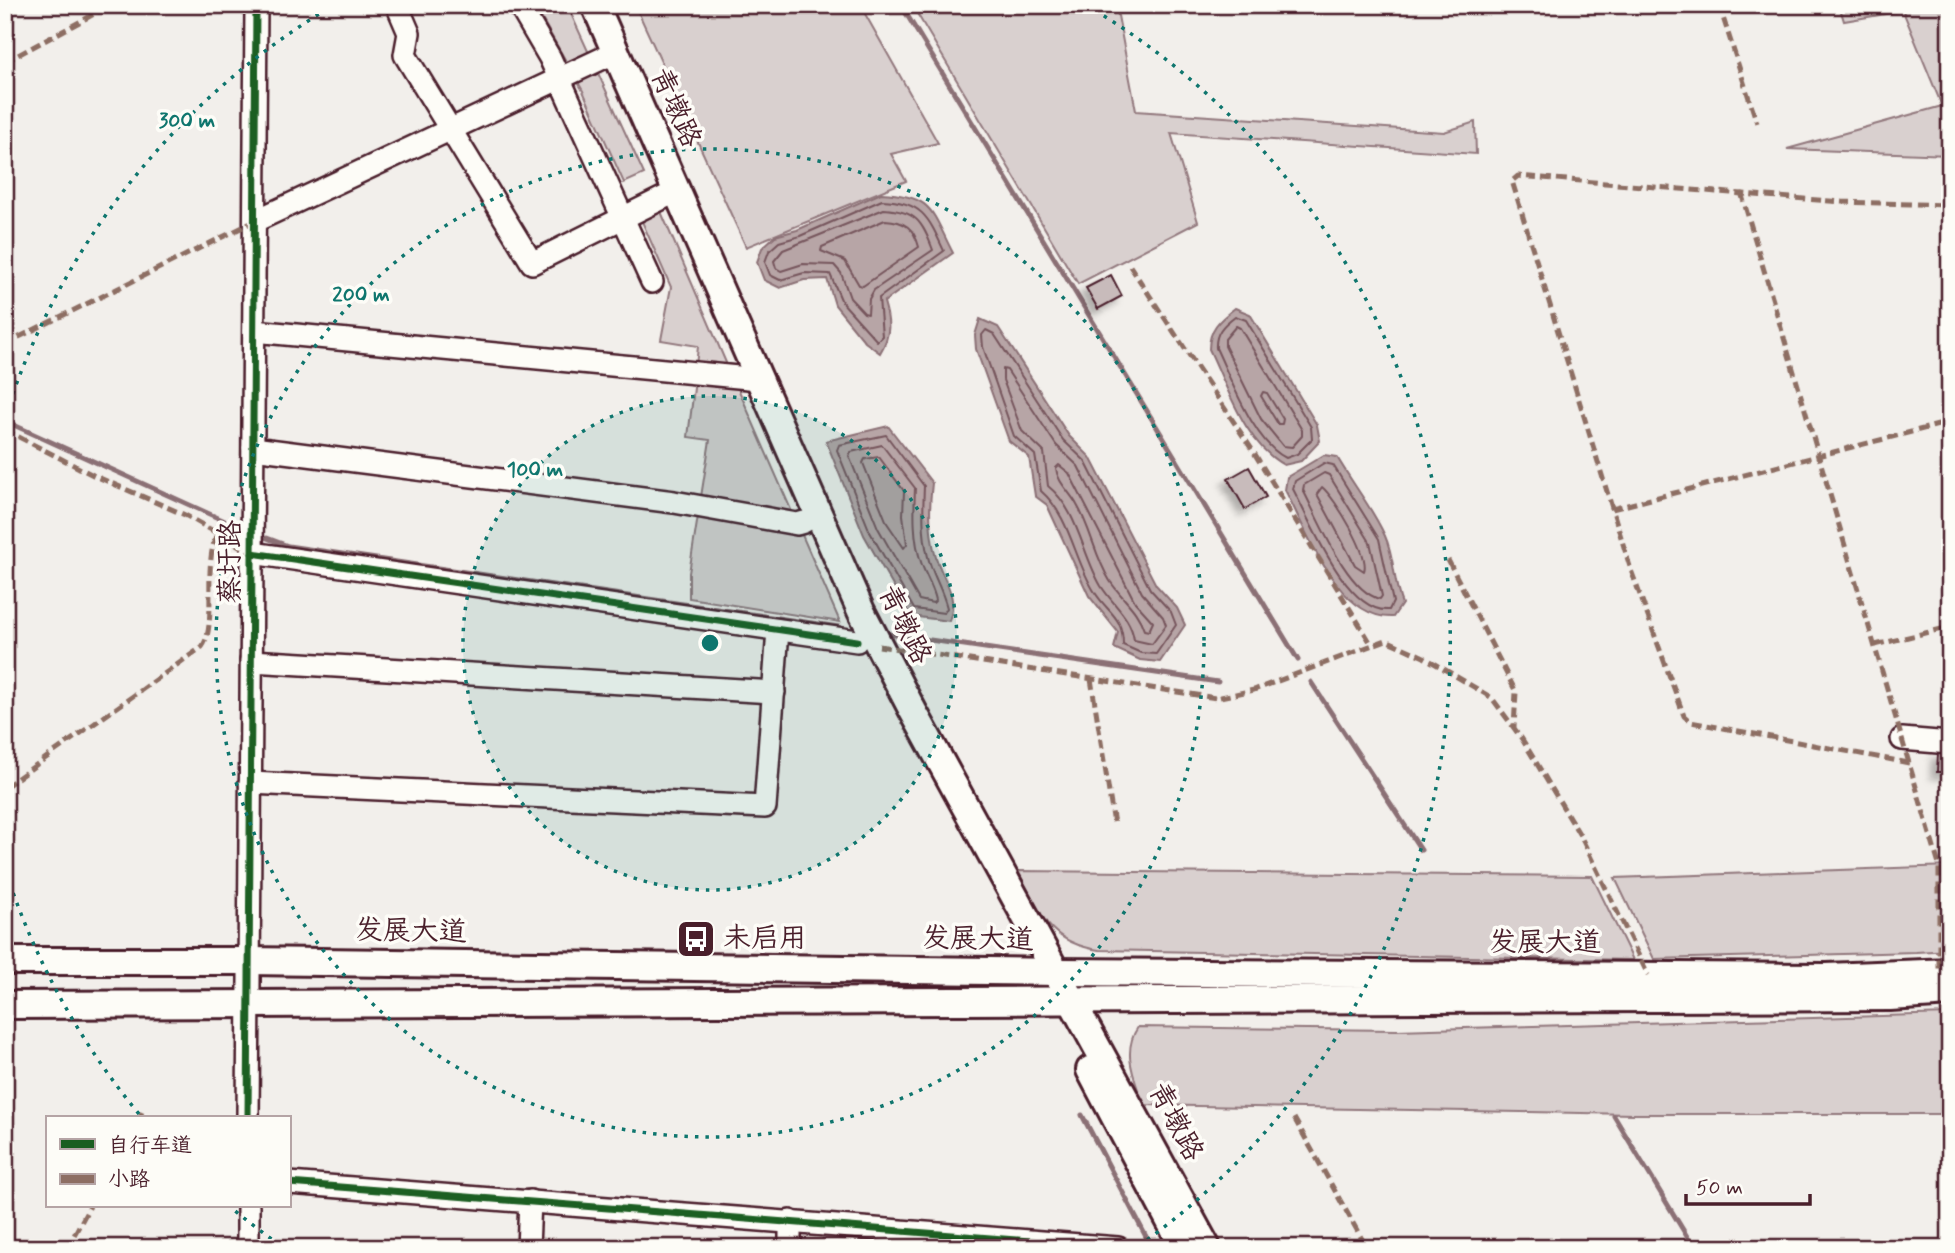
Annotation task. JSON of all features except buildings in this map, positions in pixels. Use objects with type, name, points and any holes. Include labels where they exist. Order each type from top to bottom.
[{"type":"main road","name":"青墩路","points":[[578,5],[609,55]]},
{"type":"main road","name":"青墩路","points":[[595,5],[609,55],[750,378],[861,611],[1048,972]]},
{"type":"main road","name":"青墩路","points":[[750,378],[804,522],[857,641],[1207,1248]]},
{"type":"main road","name":"发展大道","points":[[5,961],[249,961],[1048,972],[1827,977],[1950,972]]},
{"type":"main road","name":"发展大道","points":[[5,1005],[1890,997],[1950,993]]},
{"type":"main road","name":"青墩路","points":[[1064,1001],[1184,1248]]},
{"type":"street","name":"蔡圩路","points":[[248,1116],[256,5]]},
{"type":"street","points":[[397,5],[409,33],[405,55],[532,263],[670,194]]},
{"type":"street","points":[[519,5],[559,78],[625,217],[652,282]]},
{"type":"street","points":[[255,221],[609,55]]},
{"type":"street","points":[[254,331],[750,378]]},
{"type":"street","points":[[253,448],[661,500],[797,524],[804,522]]},
{"type":"street","points":[[252,553],[857,641]]},
{"type":"street","points":[[250,783],[765,807],[778,630]]},
{"type":"street","points":[[251,661],[774,692]]},
{"type":"street","points":[[1902,739],[1950,743]]},
{"type":"street","points":[[290,1183],[790,1221],[1052,1245],[1118,1248]]},
{"type":"street","points":[[528,1248],[530,1201]]},
{"type":"street","points":[[248,1208],[248,1248]]},
{"type":"street","points":[[790,1221],[790,1248]]},
{"type":"shaded area","points":[[534,5],[567,5],[644,174],[624,183],[583,91]]},
{"type":"shaded area","points":[[635,5],[860,5],[938,143],[891,154],[906,181],[746,247]]},
{"type":"shaded area","points":[[912,5],[1116,5],[1136,111],[1444,132],[1475,122],[1476,154],[1171,133],[1198,222],[1078,284]]},
{"type":"shaded area","points":[[1839,5],[1950,5],[1950,155],[1787,149],[1942,106],[1903,11],[1844,21]]},
{"type":"shaded area","points":[[659,207],[730,372],[696,367],[698,346],[661,340],[671,287],[640,217]]},
{"type":"shaded area","points":[[695,380],[737,386],[840,622],[689,598],[689,573],[710,440],[688,437]]},
{"type":"shaded area","points":[[1950,866],[1950,950],[1916,952],[1654,959],[1615,878]]},
{"type":"shaded area","points":[[1018,871],[1592,876],[1633,960],[1099,950],[1081,946],[1056,933],[1040,912]]},
{"type":"shaded area","points":[[1950,1014],[1950,1114],[1633,1114],[1143,1105],[1130,1056],[1130,1046],[1138,1027],[1397,1030]]},
{"type":"water","points":[[881,193],[912,198],[929,208],[953,253],[884,302],[888,328],[880,353],[865,342],[835,305],[827,279],[804,280],[780,288],[764,280],[757,262],[762,248],[775,236],[797,230]]},
{"type":"water","points":[[1235,308],[1250,314],[1317,425],[1320,441],[1301,461],[1284,465],[1270,456],[1259,444],[1239,414],[1209,349],[1216,326]]},
{"type":"water","points":[[980,319],[998,327],[1069,436],[1090,457],[1156,585],[1177,608],[1185,625],[1160,662],[1140,660],[1114,648],[1118,632],[1089,596],[1047,505],[1035,496],[1029,457],[1009,441],[976,349],[975,335]]},
{"type":"water","points":[[888,426],[932,483],[932,537],[935,554],[951,595],[952,612],[949,621],[910,616],[864,535],[826,441]]},
{"type":"water","points":[[1324,455],[1337,457],[1385,536],[1402,604],[1393,617],[1373,614],[1356,604],[1340,589],[1314,549],[1285,490],[1287,477]]},
{"type":"waterway","points":[[901,5],[1298,660]]},
{"type":"waterway","points":[[5,421],[238,527]]},
{"type":"waterway","points":[[267,538],[288,546],[839,627]]},
{"type":"waterway","points":[[882,633],[1218,682]]},
{"type":"waterway","points":[[1311,682],[1421,850]]},
{"type":"waterway","points":[[1082,1115],[1152,1248]]},
{"type":"waterway","points":[[1614,1116],[1694,1248]]},
{"type":"marked path","points":[[5,62],[111,5]]},
{"type":"marked path","points":[[1719,5],[1757,123]]},
{"type":"marked path","points":[[1909,763],[1691,722],[1684,716],[1631,570],[1512,181],[1518,176],[1842,202],[1950,205]]},
{"type":"marked path","points":[[1741,192],[1939,865],[1939,972]]},
{"type":"marked path","points":[[5,344],[255,221]]},
{"type":"marked path","points":[[1130,266],[1253,451],[1372,645]]},
{"type":"marked path","points":[[1612,509],[1950,422]]},
{"type":"marked path","points":[[5,430],[93,475],[185,515],[252,553]]},
{"type":"marked path","points":[[5,787],[202,647],[209,625],[211,562],[217,534]]},
{"type":"marked path","points":[[1448,560],[1516,692],[1514,727]]},
{"type":"marked path","points":[[1875,645],[1950,627]]},
{"type":"marked path","points":[[879,646],[1216,698],[1254,690],[1386,640],[1424,657],[1492,698],[1522,739],[1581,837],[1648,975]]},
{"type":"marked path","points":[[1091,679],[1114,824]]},
{"type":"marked path","points":[[140,1116],[142,1112]]},
{"type":"marked path","points":[[1294,1118],[1367,1248]]},
{"type":"marked path","points":[[67,1248],[89,1208]]},
{"type":"cycle path","points":[[248,1116],[256,5]]},
{"type":"cycle path","points":[[252,553],[857,641]]},
{"type":"cycle path","points":[[290,1183],[1118,1248]]},
{"type":"place","name":"未启用","points":[[696,939]]}]
